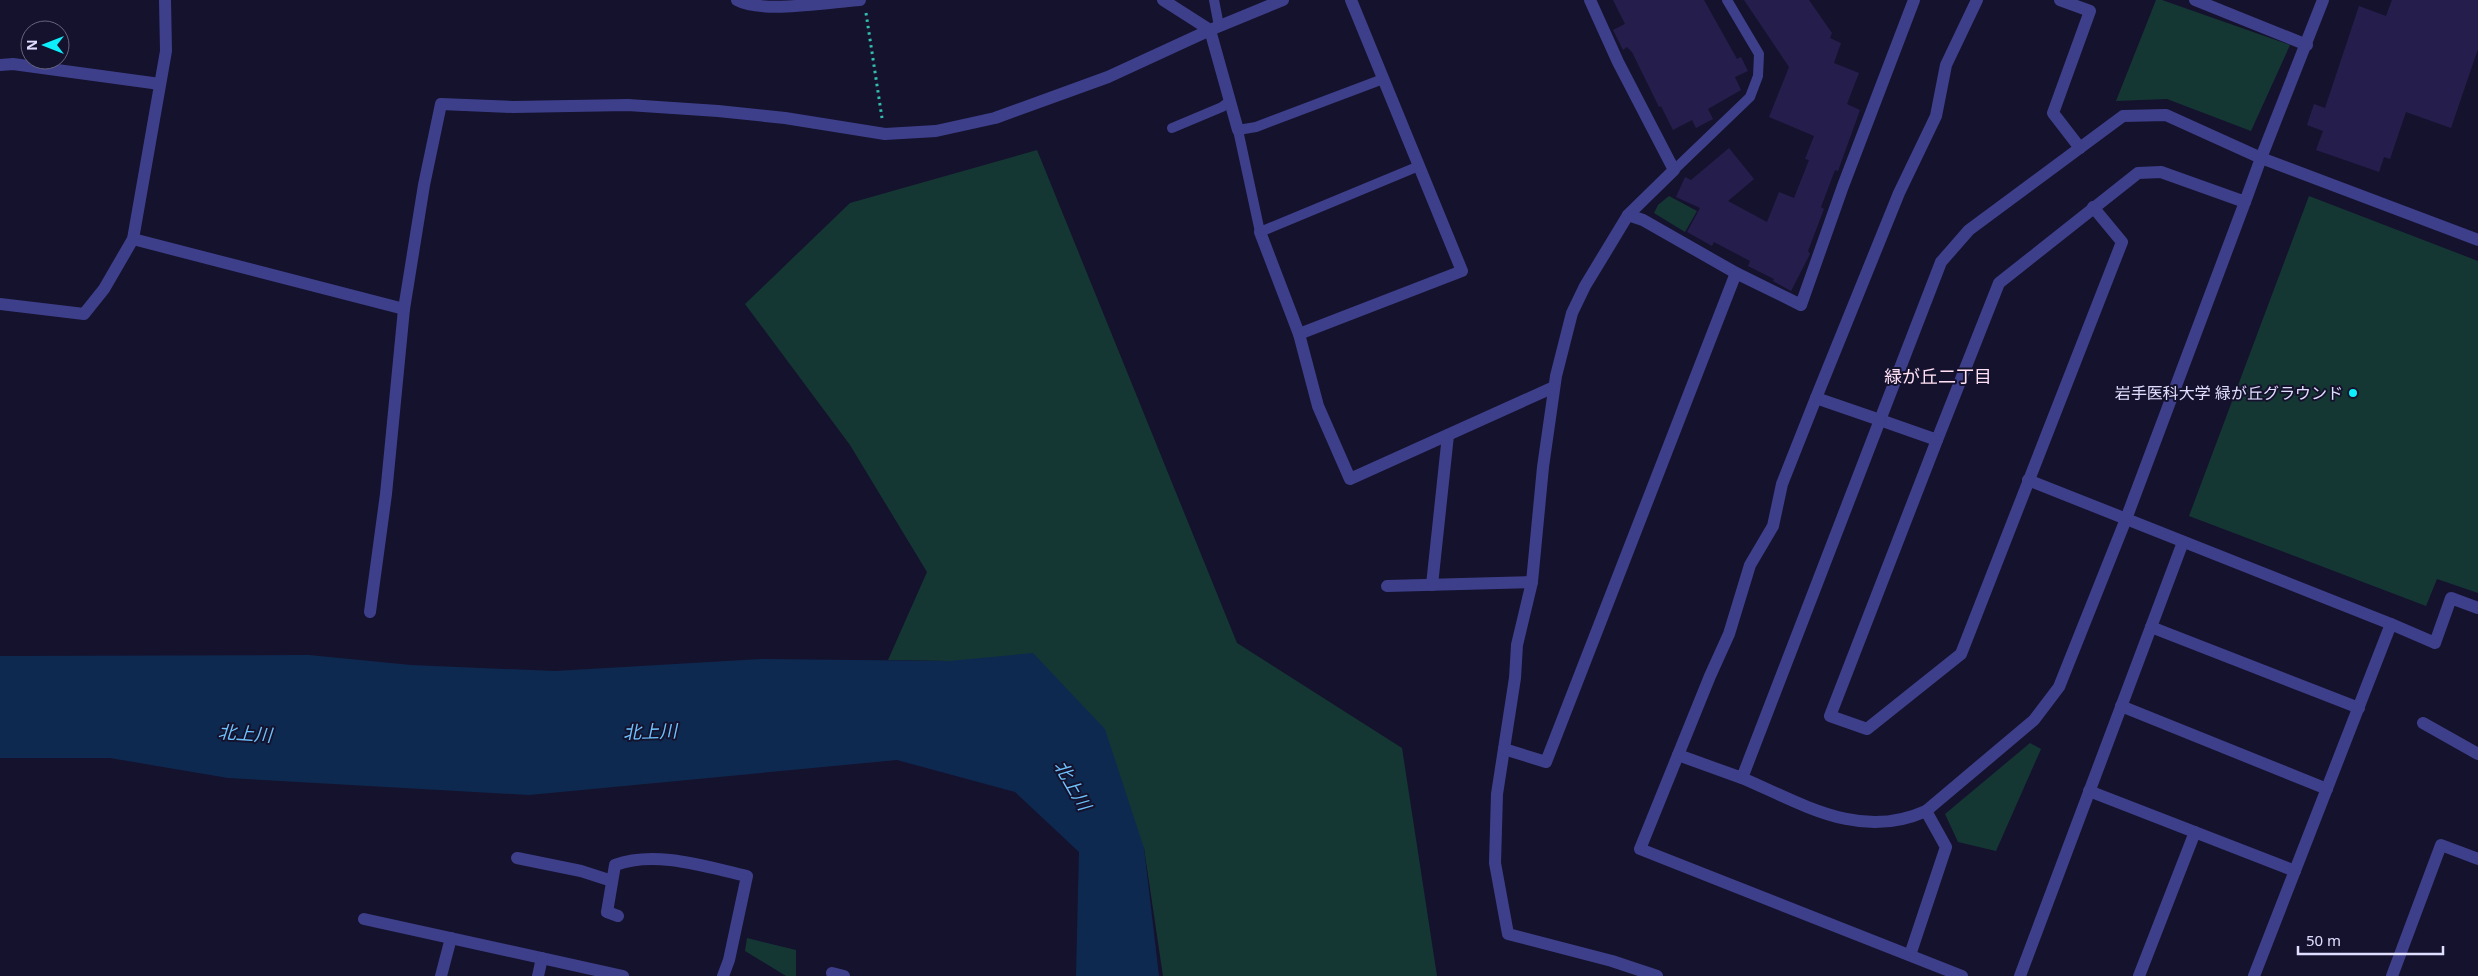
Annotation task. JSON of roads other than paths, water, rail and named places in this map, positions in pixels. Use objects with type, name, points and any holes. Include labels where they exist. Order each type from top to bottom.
[{"type":"street","points":[[0,304],[84,314],[104,289],[133,240],[166,51],[165,0]]},
{"type":"street","points":[[737,0],[745,4],[773,6],[863,5]]},
{"type":"street","points":[[1163,0],[1215,28]]},
{"type":"street","points":[[370,612],[386,494],[404,309],[424,185],[441,104],[513,107],[628,105],[709,110],[785,118],[885,134],[936,131],[995,118],[1108,77],[1215,28],[1283,0]]},
{"type":"street","points":[[1299,334],[1462,271],[1351,0]]},
{"type":"street","points":[[1590,0],[1642,110],[1674,170],[1628,214],[1585,286],[1572,313],[1554,387],[1543,467],[1532,582],[1517,645],[1515,678],[1497,794],[1495,863],[1508,934],[1612,961],[1657,976]]},
{"type":"street","points":[[1628,214],[1643,220],[1736,273],[1801,304],[1914,0]]},
{"type":"street","points":[[1962,976],[1640,849],[1729,634],[1750,565],[1774,526],[1782,484],[1816,398],[1899,193],[1936,116],[1946,65],[1978,0]]},
{"type":"street","points":[[2060,0],[2090,11],[2053,113],[2080,148]]},
{"type":"street","points":[[2195,0],[2306,45]]},
{"type":"street","points":[[1678,756],[1742,778],[1832,816],[1868,823],[1906,820],[1926,811],[2034,720],[2058,687],[2126,519],[2244,202],[2323,0]]},
{"type":"street","points":[[1215,28],[1238,130]]},
{"type":"street","points":[[0,65],[13,64],[160,84]]},
{"type":"street","points":[[1742,778],[1941,262],[1969,230],[2080,148],[2124,116],[2166,115],[2261,158],[2478,240]]},
{"type":"street","points":[[2093,207],[2122,242],[1961,654],[1867,728],[1830,716],[1999,283],[2093,207],[2138,173],[2161,172],[2244,202]]},
{"type":"street","points":[[1260,232],[1299,334],[1318,406],[1350,479],[1554,387]]},
{"type":"street","points":[[133,240],[404,309]]},
{"type":"street","points":[[1504,748],[1546,762],[1736,273]]},
{"type":"street","points":[[1816,398],[1937,440]]},
{"type":"street","points":[[1432,585],[1448,435]]},
{"type":"street","points":[[2028,480],[2435,642],[2450,598],[2478,608]]},
{"type":"street","points":[[2020,976],[2183,542]]},
{"type":"street","points":[[1387,586],[1532,582]]},
{"type":"street","points":[[2254,976],[2392,624]]},
{"type":"street","points":[[2151,627],[2359,708]]},
{"type":"street","points":[[2121,706],[2327,789]]},
{"type":"street","points":[[2423,723],[2478,754]]},
{"type":"street","points":[[2089,791],[2295,871]]},
{"type":"street","points":[[1910,955],[1946,847],[1926,811]]},
{"type":"street","points":[[2139,976],[2195,832]]},
{"type":"street","points":[[2392,976],[2441,846],[2478,859]]},
{"type":"street","points":[[517,858],[581,871],[612,881]]},
{"type":"street","points":[[618,916],[607,912],[615,865],[630,860],[677,861],[747,876],[729,960],[723,976]]},
{"type":"street","points":[[364,919],[623,976]]},
{"type":"street","points":[[441,976],[451,938]]},
{"type":"street","points":[[538,976],[542,958]]},
{"type":"lane","points":[[1214,0],[1215,28]]},
{"type":"lane","points":[[1674,170],[1750,97],[1758,76],[1759,54],[1728,0]]},
{"type":"lane","points":[[1383,79],[1256,126],[1238,130],[1260,232],[1419,166]]},
{"type":"lane","points":[[1172,128],[1222,107],[1230,101]]},
{"type":"water","name":"北上川","points":[[1033,653],[1105,729],[1144,848],[1159,976],[1076,976],[1079,852],[1015,792],[897,760],[529,795],[228,778],[110,758],[0,758],[0,656],[309,655],[411,665],[555,671],[761,659],[949,661]]},
{"type":"place","name":"岩手医科大学 緑が丘グラウンド","points":[[2353,393]]},
{"type":"district","name":"緑が丘二丁目","points":[[1938,376]]}]
